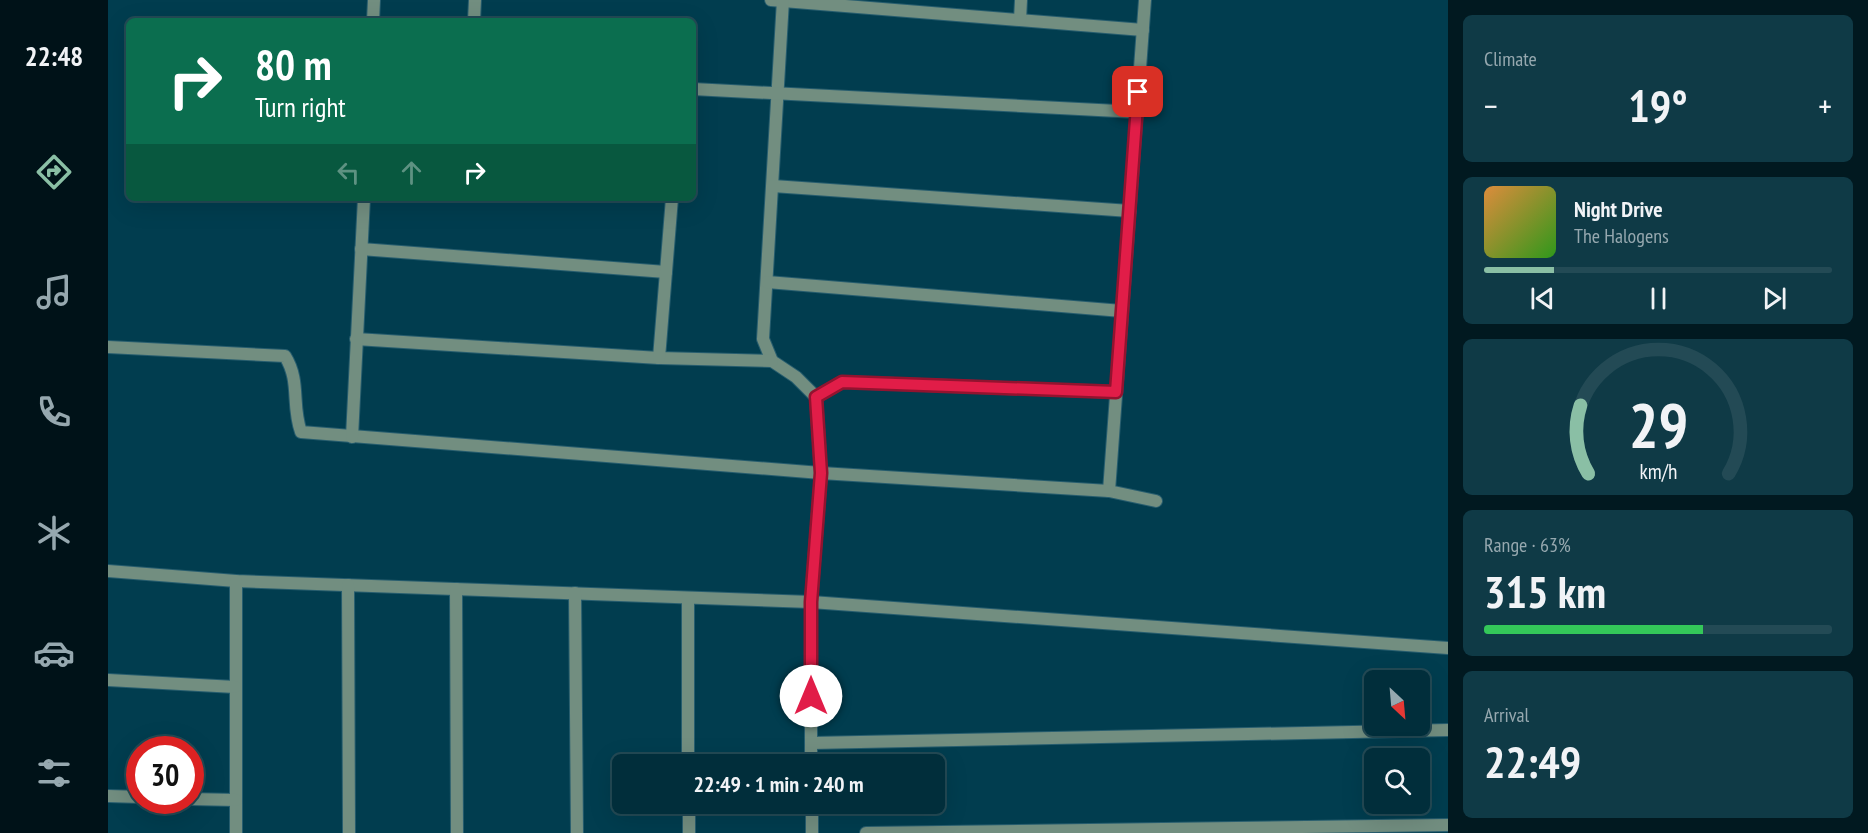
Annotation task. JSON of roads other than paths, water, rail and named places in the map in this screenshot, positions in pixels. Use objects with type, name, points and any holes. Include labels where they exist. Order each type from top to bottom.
[{"type":"street","points":[[373,18],[374,0]]},
{"type":"street","points":[[474,18],[475,0]]},
{"type":"street","points":[[772,362],[763,339],[778,93],[779,0],[1143,30]]},
{"type":"street","points":[[1020,20],[1021,0]]},
{"type":"street","points":[[1108,491],[1145,0]]},
{"type":"street","points":[[696,89],[1137,112]]},
{"type":"street","points":[[773,186],[1130,211]]},
{"type":"street","points":[[352,437],[364,201]]},
{"type":"street","points":[[659,358],[672,201]]},
{"type":"street","points":[[361,249],[666,272]]},
{"type":"street","points":[[767,282],[1122,311]]},
{"type":"street","points":[[356,339],[659,358],[772,362],[796,377],[816,397],[821,473],[811,602],[812,754]]},
{"type":"street","points":[[108,347],[285,356],[295,372],[295,416],[301,432],[821,473],[1108,491],[1156,501]]},
{"type":"street","points":[[816,397],[842,382],[1116,392]]},
{"type":"street","points":[[108,571],[236,581],[811,602],[1448,648]]},
{"type":"street","points":[[236,581],[236,833]]},
{"type":"street","points":[[348,585],[349,833]]},
{"type":"street","points":[[456,589],[457,833]]},
{"type":"street","points":[[575,593],[577,833]]},
{"type":"street","points":[[688,598],[688,754]]},
{"type":"street","points":[[108,680],[235,687]]},
{"type":"street","points":[[811,743],[1448,730]]},
{"type":"street","points":[[108,796],[126,797]]},
{"type":"street","points":[[204,799],[236,800]]},
{"type":"street","points":[[689,814],[689,833]]},
{"type":"street","points":[[812,814],[812,833]]},
{"type":"street","points":[[866,833],[1448,825]]}]
